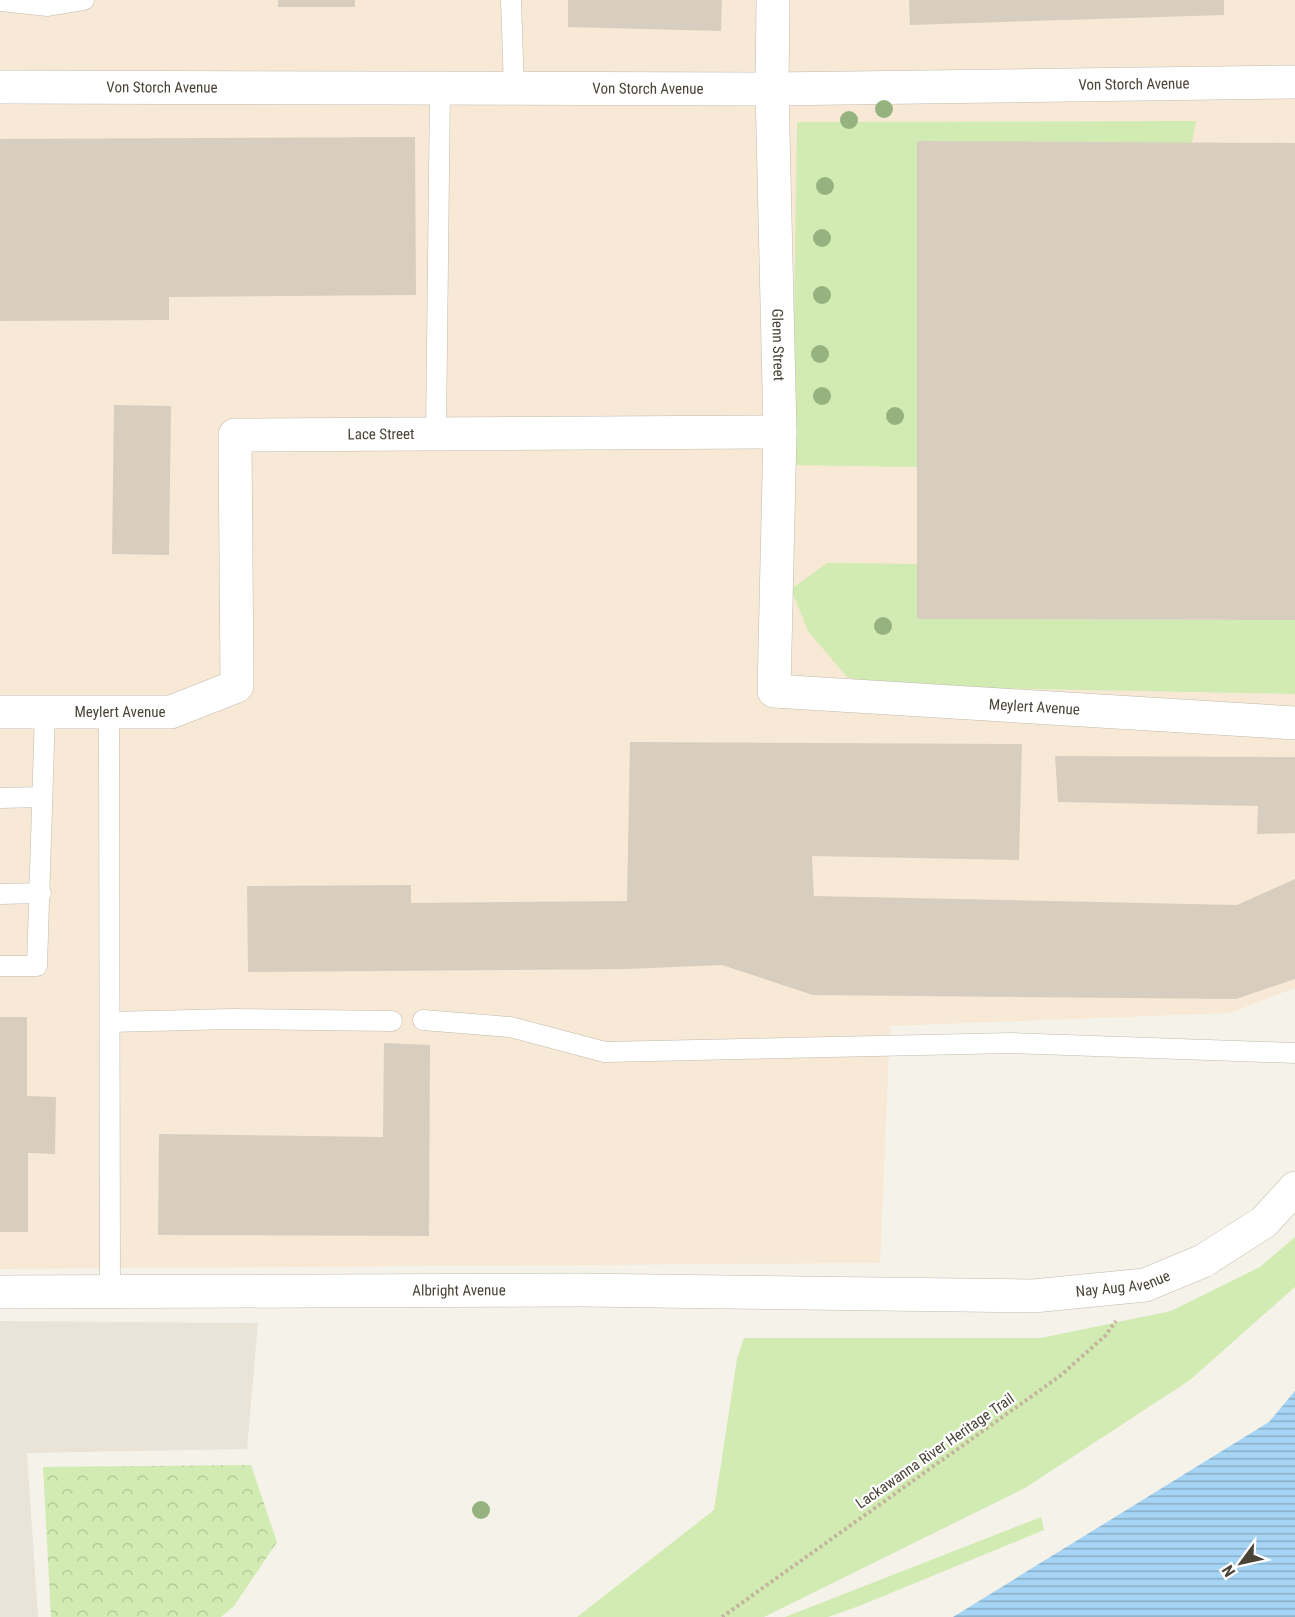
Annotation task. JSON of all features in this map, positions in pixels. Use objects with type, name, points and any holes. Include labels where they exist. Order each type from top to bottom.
[{"type":"street","name":"Glenn Street","points":[[773,0],[772,88],[780,432],[774,691]]},
{"type":"street","name":"Von Storch Avenue","points":[[0,87],[772,88],[1295,82]]},
{"type":"street","name":"Lace Street","points":[[237,686],[235,435],[780,432]]},
{"type":"street","name":"Meylert Avenue","points":[[0,712],[171,712],[237,686]]},
{"type":"street","name":"Meylert Avenue","points":[[774,691],[1295,723]]},
{"type":"street","name":"Nay Aug Avenue","points":[[920,1294],[1033,1296],[1145,1285],[1203,1261],[1264,1222],[1295,1188]]},
{"type":"street","name":"Albright Avenue","points":[[0,1293],[582,1290],[920,1294]]},
{"type":"lane","points":[[0,1],[48,6],[84,0]]},
{"type":"lane","points":[[510,0],[514,88]]},
{"type":"lane","points":[[436,434],[440,88]]},
{"type":"lane","points":[[109,711],[110,1292]]},
{"type":"lane","points":[[0,966],[37,966],[45,712]]},
{"type":"lane","points":[[0,798],[42,797]]},
{"type":"lane","points":[[0,894],[41,893]]},
{"type":"lane","points":[[110,1022],[232,1019],[392,1021]]},
{"type":"lane","points":[[423,1020],[510,1027],[605,1052],[1012,1043],[1295,1053]]},
{"type":"path","name":"Lackawanna River Heritage Trail","points":[[722,1617],[1060,1376],[1105,1336],[1145,1285]]},
{"type":"shaded area","points":[[0,0],[1295,0],[1295,620],[917,619],[879,686],[1295,694],[1295,988],[1230,1013],[890,1026],[880,1263],[0,1269]],"holes":[[[1195,121],[1192,142],[797,122]]]},
{"type":"shaded area","points":[[0,1321],[258,1323],[247,1449],[27,1453],[38,1617],[0,1617]]},
{"type":"green space","points":[[1196,121],[1192,142],[917,467],[792,465],[797,122]]},
{"type":"green space","points":[[827,563],[917,564],[918,619],[1295,620],[1295,694],[879,686],[847,677],[808,631],[791,589]]},
{"type":"green space","points":[[1295,1237],[1295,1287],[1190,1380],[1025,1488],[764,1617],[577,1617],[714,1510],[737,1359],[744,1338],[1041,1338],[1171,1311],[1260,1267]]},
{"type":"green space","points":[[251,1465],[277,1542],[234,1606],[221,1617],[51,1617],[43,1467]]},
{"type":"green space","points":[[1041,1517],[1044,1530],[859,1606],[828,1617],[785,1617]]},
{"type":"water","points":[[1295,1391],[1295,1617],[953,1617],[1269,1422]]},
{"type":"building","points":[[278,0],[355,0],[355,7],[278,7]]},
{"type":"building","points":[[568,0],[722,0],[721,31],[568,27]]},
{"type":"building","points":[[909,0],[1224,0],[1224,15],[910,25]]},
{"type":"building","points":[[415,137],[416,295],[169,297],[169,320],[0,321],[0,139]]},
{"type":"building","points":[[917,141],[1295,143],[1295,620],[917,619]]},
{"type":"building","points":[[114,405],[171,406],[169,555],[112,554]]},
{"type":"building","points":[[630,742],[1022,744],[1019,860],[812,856],[814,896],[1237,905],[1295,879],[1295,979],[1236,999],[813,995],[722,965],[627,969],[248,972],[247,886],[411,885],[411,903],[627,901]]},
{"type":"building","points":[[1055,756],[1295,757],[1295,833],[1257,834],[1258,806],[1058,802]]},
{"type":"building","points":[[0,1017],[27,1017],[27,1096],[56,1097],[55,1154],[28,1153],[28,1232],[0,1232]]},
{"type":"building","points":[[384,1043],[430,1045],[429,1236],[158,1235],[159,1134],[383,1137]]}]
